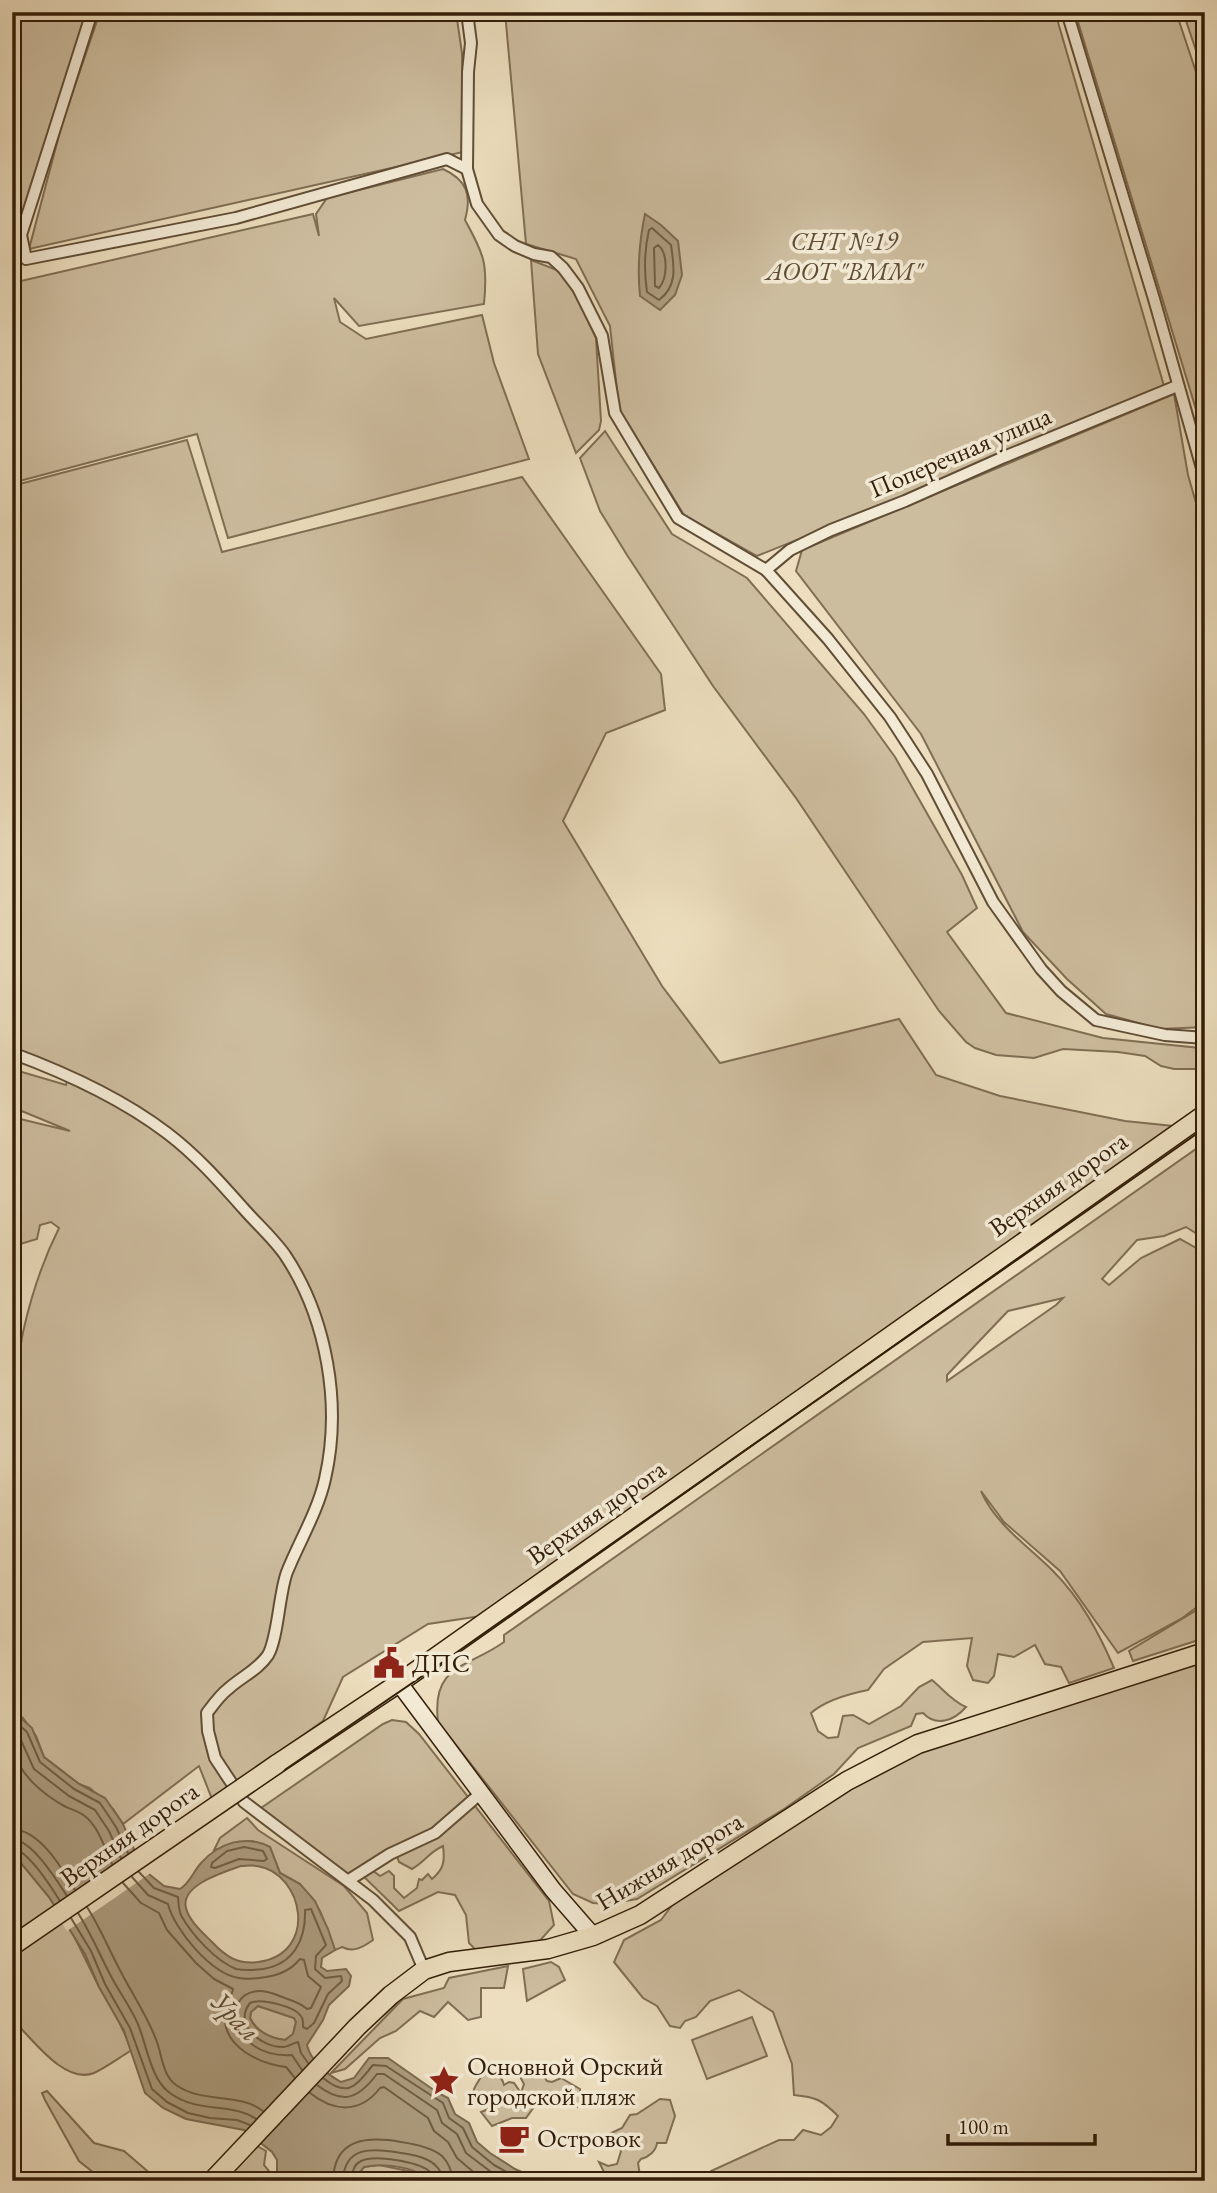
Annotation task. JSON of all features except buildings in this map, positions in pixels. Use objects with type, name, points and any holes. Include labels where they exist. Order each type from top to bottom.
[{"type":"main road","name":"Верхняя дорога","points":[[12,1947],[399,1683],[1205,1114]]},
{"type":"main road","name":"Нижняя дорога","points":[[218,2174],[357,2028],[391,1995],[424,1969],[449,1962],[548,1949],[593,1936],[640,1915],[847,1781],[918,1744],[1205,1652]]},
{"type":"main road","points":[[399,1683],[553,1890],[593,1936]]},
{"type":"street","points":[[92,12],[21,235],[26,259],[236,218],[447,159],[467,169]]},
{"type":"street","points":[[467,12],[471,43],[467,169],[477,204],[499,235],[524,250],[551,257],[564,268],[578,288],[602,336],[615,413],[678,518],[766,570],[828,639],[890,717],[927,774],[993,902],[1041,969],[1061,991],[1096,1020],[1105,1023],[1165,1035],[1205,1038]]},
{"type":"street","points":[[1067,12],[1154,299],[1177,386],[1203,462],[1205,479]]},
{"type":"street","name":"Поперечная улица","points":[[766,570],[790,550],[831,530],[1177,386]]},
{"type":"street","points":[[12,1053],[56,1069],[115,1100],[166,1132],[190,1152],[284,1253],[312,1305],[320,1328],[329,1381],[330,1438],[325,1481],[286,1575],[270,1652],[258,1667],[228,1688],[219,1698],[207,1713],[208,1722],[215,1758],[244,1802],[373,1900],[410,1937],[424,1969]]},
{"type":"street","points":[[349,1880],[390,1854],[435,1833],[481,1793]]},
{"type":"green space","points":[[12,12],[89,12],[12,253]]},
{"type":"green space","points":[[100,12],[456,12],[462,53],[463,152],[29,249],[62,124]]},
{"type":"green space","name":"СНТ №19 АООТ \"ВММ\"","points":[[505,12],[1055,12],[1164,386],[757,556],[684,515],[619,409],[610,326],[576,259],[526,244]]},
{"type":"green space","points":[[1075,12],[1176,12],[1205,99],[1205,439]]},
{"type":"green space","points":[[1183,12],[1205,12],[1205,77]]},
{"type":"green space","points":[[443,169],[458,178],[466,189],[468,203],[465,220],[477,242],[485,269],[484,304],[359,326],[334,298],[340,322],[366,339],[482,315],[494,363],[529,459],[228,538],[197,434],[12,483],[12,283],[313,214],[319,236],[316,214],[327,198]]},
{"type":"green space","points":[[531,260],[562,272],[569,279],[596,338],[601,421],[599,430],[576,453],[538,354]]},
{"type":"green space","points":[[1174,394],[1188,475],[1205,534],[1205,1027],[1160,1029],[1106,1014],[1067,979],[1023,932],[921,734],[796,571],[802,550]]},
{"type":"green space","points":[[605,431],[672,534],[747,578],[864,714],[895,757],[962,875],[977,908],[947,932],[1006,1013],[1103,1038],[1200,1048],[1205,1059],[1205,1069],[1174,1069],[1161,1066],[1145,1056],[1118,1052],[1063,1049],[1034,1058],[996,1055],[966,1042],[939,1011],[796,798],[713,686],[600,511],[580,458]]},
{"type":"green space","points":[[187,440],[222,552],[522,477],[661,674],[665,710],[606,733],[563,821],[662,986],[720,1063],[899,1019],[936,1075],[1000,1096],[1125,1121],[1183,1127],[481,1616],[428,1624],[343,1677],[323,1721],[212,1799],[199,1766],[123,1824],[113,1809],[90,1788],[79,1784],[44,1757],[36,1736],[23,1718],[12,1710],[12,1387],[31,1302],[43,1264],[59,1228],[51,1222],[40,1225],[37,1239],[20,1244],[15,1253],[12,1253],[12,1117],[70,1131],[12,1107],[12,1069],[66,1085],[68,1076],[12,1055],[12,486]]},
{"type":"green space","points":[[1196,1149],[1205,1153],[1205,1239],[1186,1227],[1164,1236],[1137,1240],[1102,1279],[1109,1285],[1141,1258],[1180,1239],[1205,1253],[1205,1601],[1181,1619],[1118,1653],[1060,1571],[1004,1522],[981,1491],[995,1514],[1072,1593],[1095,1629],[1114,1668],[1069,1683],[1061,1667],[1045,1664],[1035,1645],[1014,1657],[998,1654],[994,1676],[988,1683],[973,1680],[967,1666],[972,1638],[923,1642],[884,1669],[868,1690],[823,1704],[811,1713],[818,1731],[828,1738],[838,1737],[843,1716],[853,1715],[869,1724],[901,1706],[919,1687],[932,1680],[966,1707],[961,1712],[951,1719],[939,1721],[923,1713],[916,1714],[911,1726],[858,1748],[834,1774],[784,1809],[637,1899],[608,1904],[593,1903],[573,1894],[438,1722],[437,1703],[446,1678],[465,1663],[504,1642],[504,1635]],"holes":[[[1063,1298],[947,1381],[947,1375],[1008,1311]]]},
{"type":"green space","points":[[1205,1605],[1205,1638],[1133,1661],[1129,1651]]},
{"type":"green space","points":[[1205,1660],[1205,2181],[714,2181],[711,2171],[779,2140],[794,2140],[803,2130],[821,2135],[831,2127],[838,2116],[818,2100],[794,2095],[792,2064],[773,2012],[739,1990],[710,2001],[696,2017],[685,2021],[680,2028],[670,2026],[657,2006],[643,1998],[614,1962],[624,1940],[661,1920],[679,1896],[851,1788],[921,1751]]},
{"type":"green space","points":[[392,1720],[406,1722],[419,1734],[549,1901],[554,1925],[535,1946],[492,1952],[475,1949],[469,1943],[466,1915],[455,1895],[438,1892],[399,1911],[363,1876],[372,1870],[380,1876],[389,1871],[394,1876],[394,1888],[404,1898],[417,1888],[419,1879],[422,1880],[428,1874],[432,1879],[439,1872],[444,1860],[443,1846],[412,1869],[399,1862],[394,1848],[347,1874],[269,1820],[261,1808]]},
{"type":"green space","points":[[247,1818],[258,1830],[344,1886],[367,1913],[373,1940],[358,1948],[342,1947],[335,1950],[320,1911],[300,1884],[280,1873],[270,1847],[252,1841],[214,1850],[220,1838]]},
{"type":"green space","points":[[12,1852],[49,1897],[74,1936],[99,1987],[111,2004],[132,2050],[94,2073],[83,2075],[60,2066],[12,2019]]},
{"type":"green space","points":[[551,1962],[559,1967],[565,1980],[527,2001],[523,1969]]},
{"type":"green space","points":[[508,1966],[504,1988],[481,1988],[481,2017],[468,2020],[448,2002],[434,2017],[420,2011],[396,2031],[380,2038],[345,2069],[331,2073],[403,1999],[444,1988],[449,1978]]},
{"type":"green space","points":[[258,2006],[294,2018],[296,2022],[293,2034],[285,2040],[260,2031],[250,2018],[251,2012]]},
{"type":"green space","points":[[752,2017],[767,2056],[707,2079],[692,2040]]},
{"type":"green space","points":[[520,2065],[527,2068],[543,2066],[549,2071],[544,2076],[547,2081],[561,2078],[580,2089],[581,2102],[577,2107],[551,2098],[534,2107],[526,2118],[512,2118],[492,2126],[481,2112],[494,2107],[492,2100],[479,2104],[474,2089],[482,2075],[493,2074],[501,2078],[504,2085],[514,2083],[521,2093],[524,2084],[517,2071]]},
{"type":"green space","points":[[47,2091],[94,2143],[124,2151],[152,2175],[154,2181],[104,2181],[79,2161],[45,2100],[42,2093]]},
{"type":"green space","points":[[660,2099],[670,2100],[675,2116],[666,2143],[657,2143],[652,2153],[641,2159],[638,2163],[640,2176],[634,2179],[607,2178],[599,2162],[608,2166],[617,2164],[621,2151],[618,2145],[605,2142],[605,2136],[622,2128],[630,2115],[637,2114]]},
{"type":"green space","points":[[257,2146],[266,2151],[264,2165],[277,2181],[225,2181]]},
{"type":"green space","points":[[379,2165],[418,2173],[429,2181],[359,2181],[359,2173],[364,2167]]},
{"type":"water","points":[[645,214],[678,241],[682,275],[675,295],[660,310],[640,296],[639,255]]},
{"type":"water","name":"Урал","points":[[12,1710],[32,1728],[44,1757],[79,1784],[105,1798],[123,1824],[139,1861],[149,1874],[164,1886],[180,1889],[183,1887],[208,1856],[224,1846],[251,1841],[270,1847],[280,1873],[300,1884],[315,1901],[328,1929],[335,1950],[322,1958],[321,1967],[327,1971],[346,1969],[351,1976],[349,1986],[329,2005],[307,2045],[316,2062],[341,2082],[354,2078],[369,2058],[388,2058],[448,2098],[455,2114],[469,2123],[477,2142],[490,2153],[515,2169],[542,2181],[429,2181],[407,2169],[380,2165],[364,2167],[359,2173],[359,2181],[277,2181],[277,2160],[272,2152],[244,2130],[186,2119],[163,2108],[145,2093],[124,2031],[99,1987],[85,1954],[49,1897],[12,1852]],"holes":[[[241,1866],[257,1866],[273,1872],[286,1883],[294,1897],[298,1914],[297,1930],[290,1945],[277,1956],[251,1963],[238,1961],[222,1951],[190,1918],[186,1908],[186,1900],[196,1886]],[[258,2006],[294,2018],[296,2022],[293,2034],[285,2040],[260,2031],[250,2018],[251,2012]]]},
{"type":"pier","points":[[143,1859],[152,1872],[67,1931],[54,1911]]},
{"type":"tram line","points":[[12,1956],[443,1662],[1205,1128]]},
{"type":"place","name":"ДПС","points":[[389,1663]]},
{"type":"place","name":"Основной Орский городской пляж","points":[[444,2081]]},
{"type":"place","name":"Островок","points":[[514,2138]]}]
